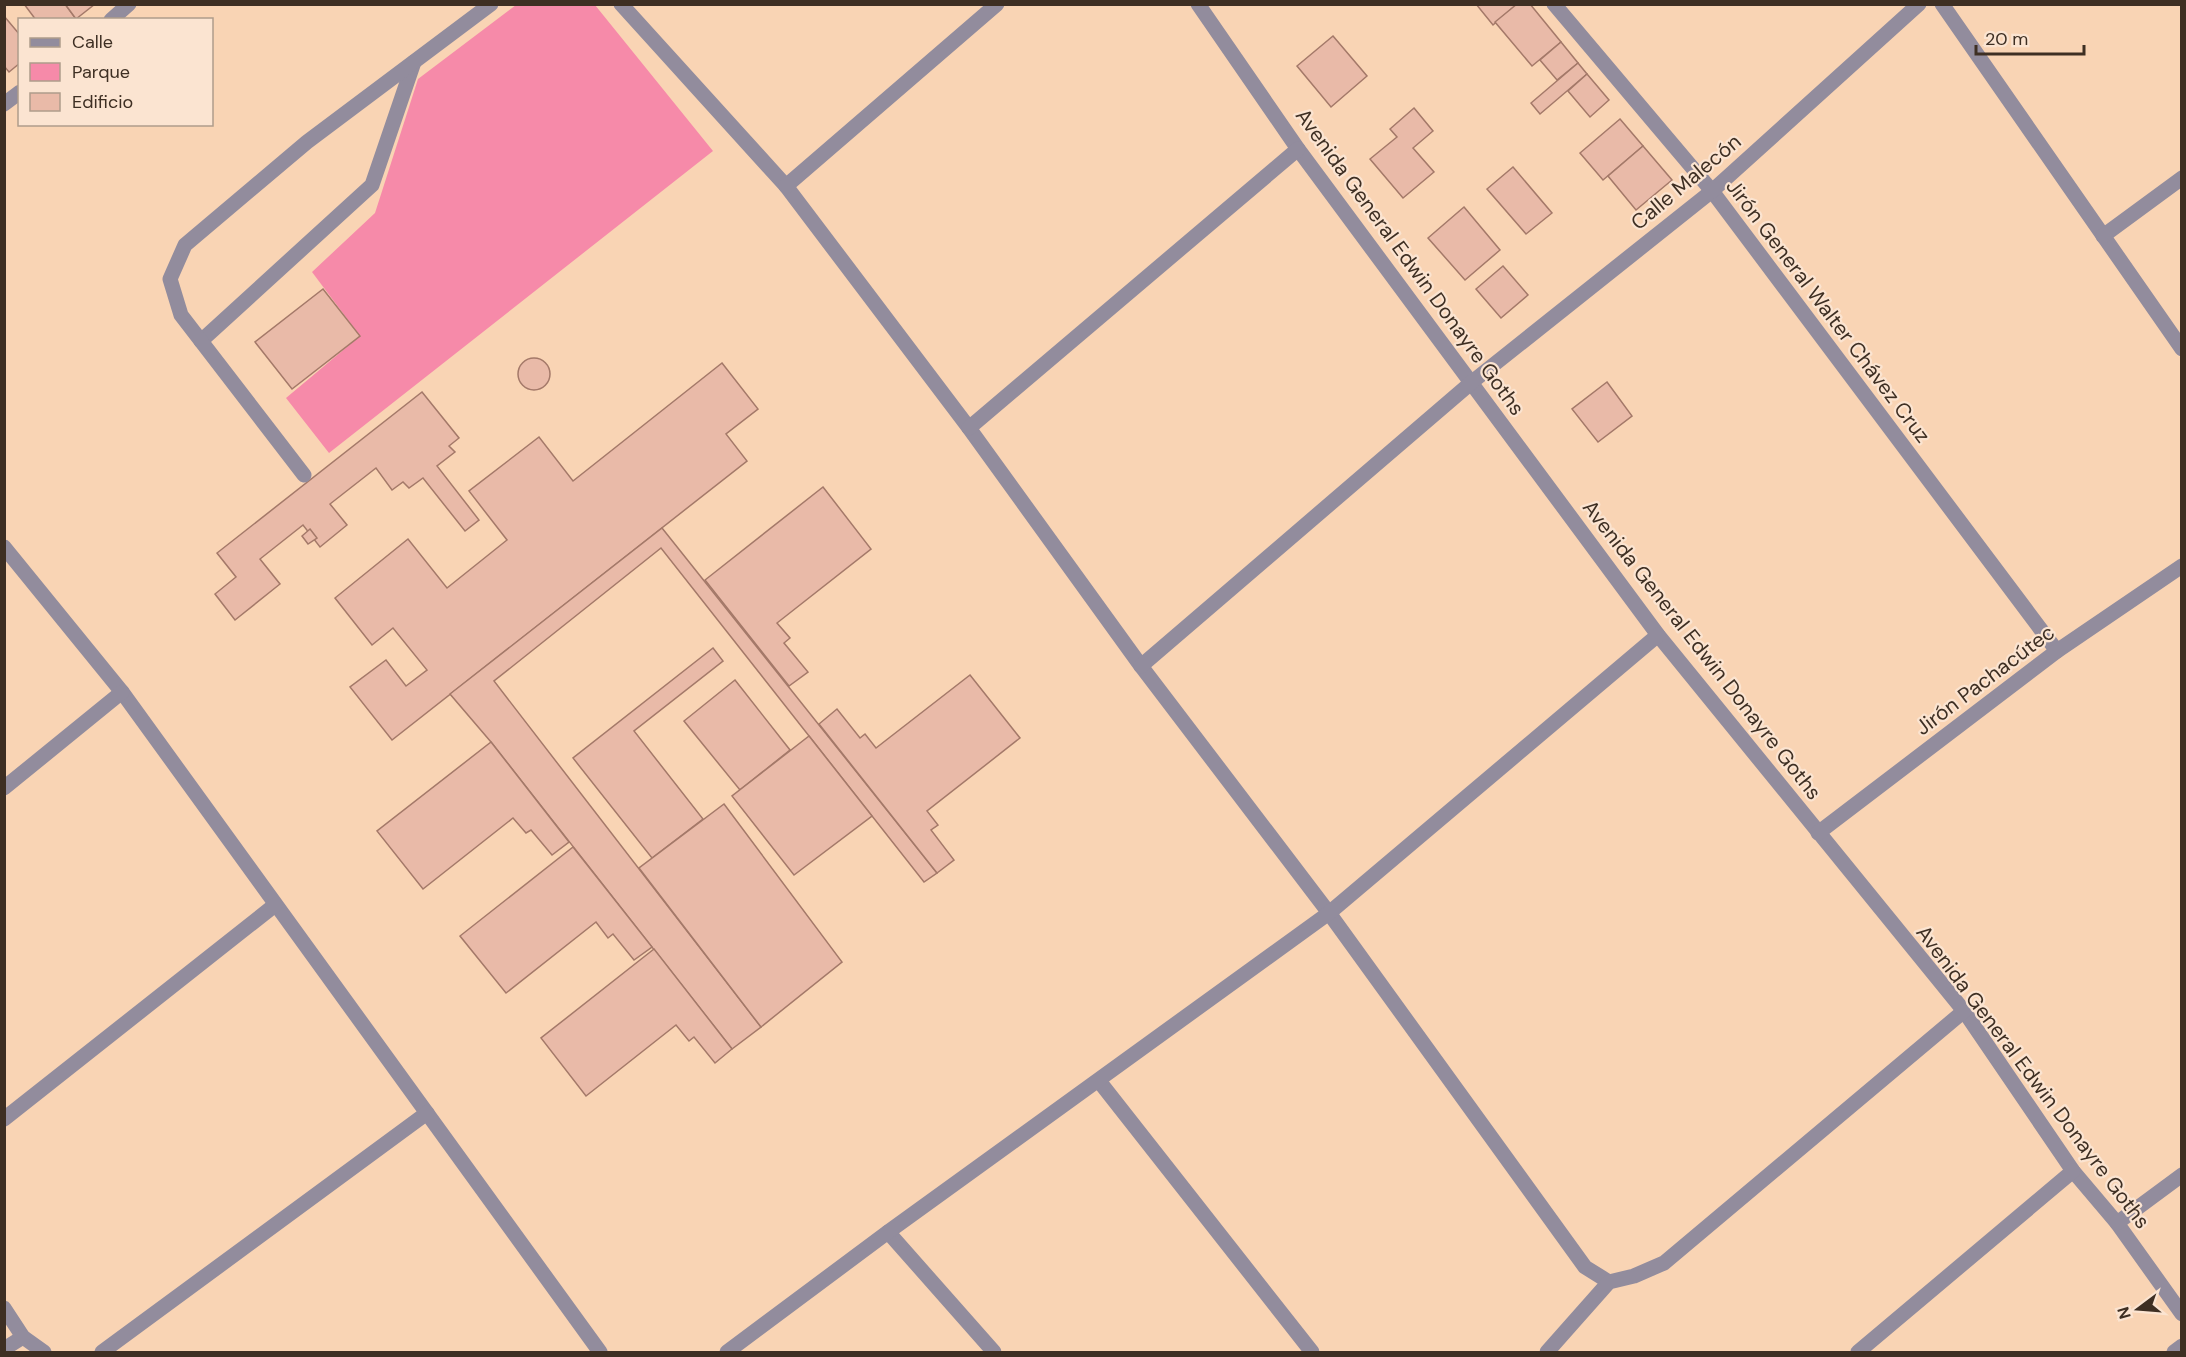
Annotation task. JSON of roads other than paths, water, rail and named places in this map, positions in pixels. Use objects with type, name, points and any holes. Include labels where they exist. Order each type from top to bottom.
[{"type":"street","points":[[113,18],[129,4]]},
{"type":"street","points":[[304,475],[181,315],[170,279],[185,244],[307,142],[490,4]]},
{"type":"street","points":[[621,4],[786,186],[969,428],[1141,666],[1329,913],[1585,1267],[1609,1282]]},
{"type":"street","points":[[786,186],[997,4]]},
{"type":"street","name":"Avenida General Edwin Donayre Goths","points":[[1198,4],[1298,148],[1658,635],[1964,1011],[2073,1172],[2117,1223],[2181,1314]]},
{"type":"street","name":"Jirón General Walter Chávez Cruz","points":[[1554,4],[1712,191],[2057,651]]},
{"type":"street","name":"Calle Malecón","points":[[1141,666],[1472,382],[1712,191],[1919,4]]},
{"type":"street","points":[[1942,4],[2181,349]]},
{"type":"street","points":[[201,341],[372,185],[414,62]]},
{"type":"street","points":[[4,104],[18,94]]},
{"type":"street","points":[[969,428],[1298,148]]},
{"type":"street","points":[[2103,236],[2181,178]]},
{"type":"street","points":[[4,547],[122,692],[600,1353]]},
{"type":"street","name":"Jirón Pachacútec","points":[[1818,833],[2057,651],[2181,566]]},
{"type":"street","points":[[728,1353],[888,1232],[1329,913],[1658,635]]},
{"type":"street","points":[[4,788],[122,692]]},
{"type":"street","points":[[4,1119],[275,905]]},
{"type":"street","points":[[1547,1353],[1609,1282],[1634,1276],[1664,1263],[1964,1011]]},
{"type":"street","points":[[1099,1081],[1312,1353]]},
{"type":"street","points":[[102,1353],[427,1113]]},
{"type":"street","points":[[1858,1353],[2073,1172]]},
{"type":"street","points":[[2117,1223],[2181,1175]]},
{"type":"street","points":[[888,1232],[994,1353]]},
{"type":"street","points":[[4,1308],[23,1337],[44,1353]]},
{"type":"street","points":[[4,1349],[23,1337]]},
{"type":"street","points":[[15,1353],[23,1337]]},
{"type":"street","points":[[2174,1353],[2181,1346]]}]
